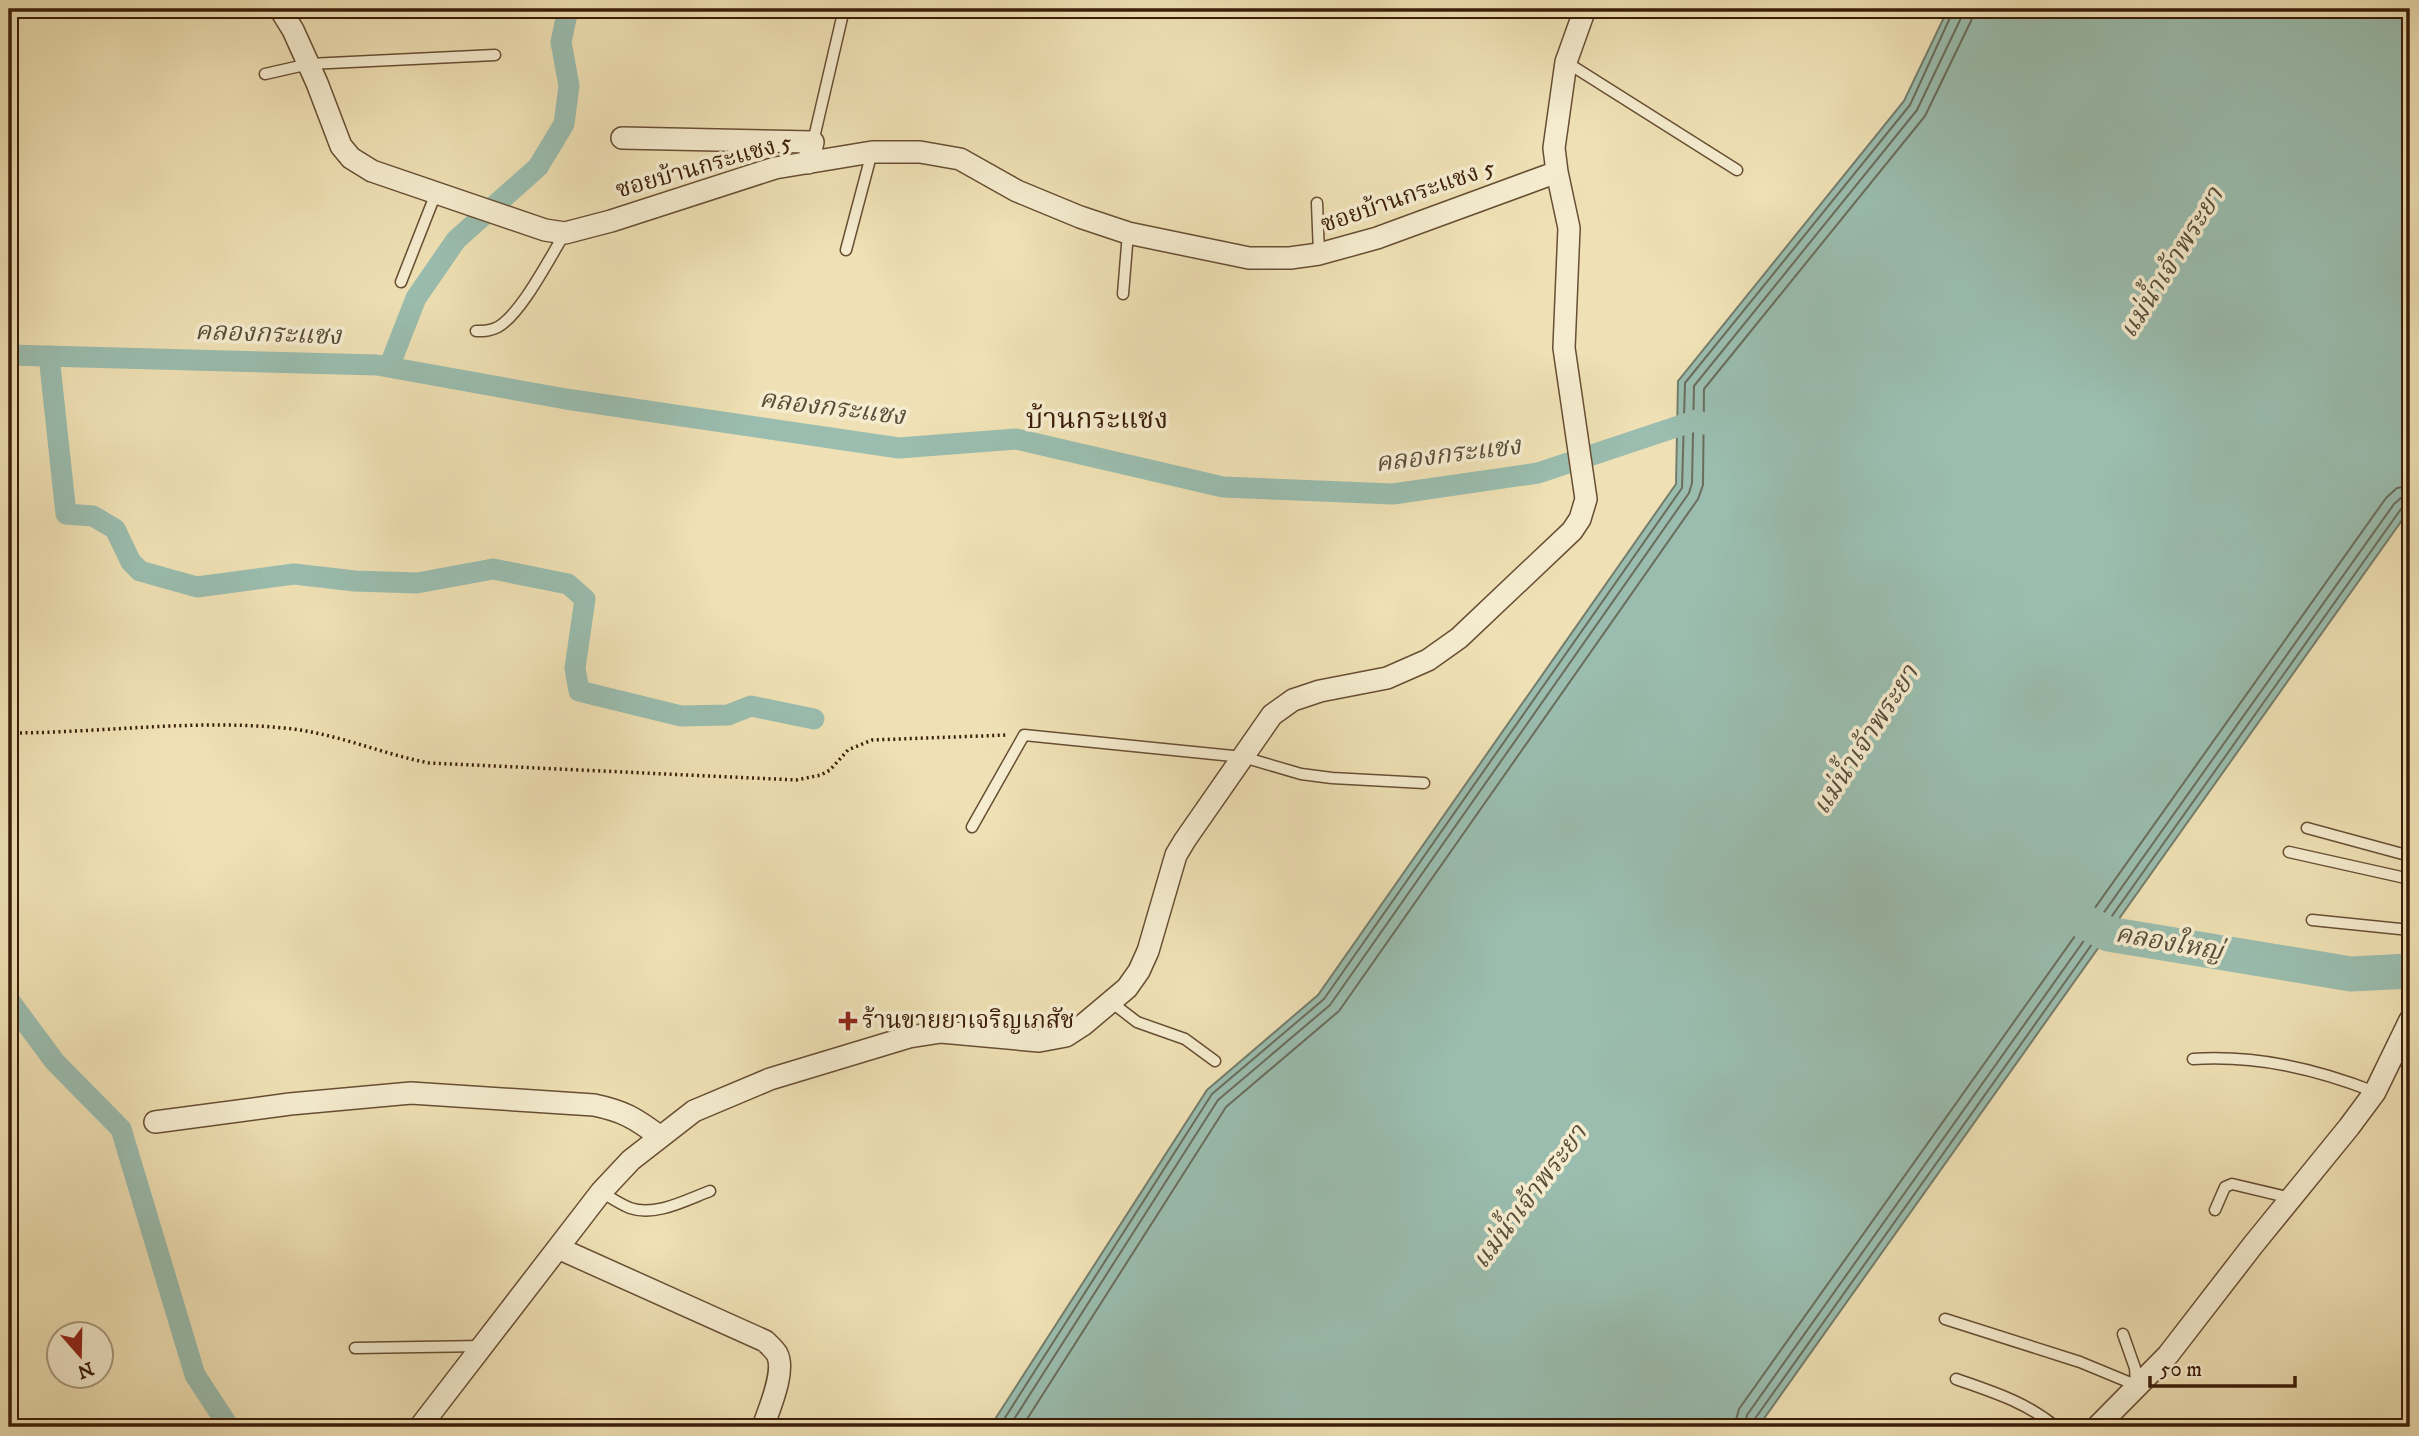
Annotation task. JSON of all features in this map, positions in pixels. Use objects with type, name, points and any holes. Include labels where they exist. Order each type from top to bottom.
[{"type":"street","name":"ซอยบ้านกระแชง 5","points":[[279,9],[293,30],[309,64],[341,146],[351,158],[372,172],[545,230],[565,233],[611,221],[775,168],[872,152],[920,152],[960,159],[1017,191],[1128,233],[1249,258],[1290,258],[1320,254],[1377,238],[1557,172]]},
{"type":"street","points":[[421,1427],[601,1192],[631,1160],[694,1111],[770,1079],[909,1037],[941,1032],[1039,1041],[1066,1036],[1083,1026],[1127,988],[1139,971],[1148,951],[1176,855],[1272,715],[1293,700],[1320,691],[1398,674],[1428,660],[1459,638],[1572,531],[1580,519],[1586,499],[1564,348],[1569,228],[1554,148],[1566,62],[1585,9]]},
{"type":"street","points":[[622,138],[813,142],[808,163]]},
{"type":"street","points":[[2097,1427],[2168,1355],[2375,1092],[2408,1025]]},
{"type":"street","points":[[155,1122],[303,1102],[411,1093],[594,1105],[634,1116],[659,1136]]},
{"type":"street","points":[[558,1248],[765,1341],[776,1352],[780,1363],[776,1391],[763,1427]]},
{"type":"lane","points":[[813,142],[844,9]]},
{"type":"lane","points":[[265,74],[309,64],[495,55]]},
{"type":"lane","points":[[1566,62],[1737,170]]},
{"type":"lane","points":[[846,250],[872,152]]},
{"type":"lane","points":[[401,282],[436,193]]},
{"type":"lane","points":[[1317,203],[1320,254]]},
{"type":"lane","points":[[476,331],[489,331],[500,326],[517,309],[565,233]]},
{"type":"lane","points":[[1124,294],[1128,233]]},
{"type":"lane","points":[[972,827],[1024,735],[1243,757],[1301,774],[1353,780],[1424,783]]},
{"type":"lane","points":[[2307,828],[2410,856]]},
{"type":"lane","points":[[2289,852],[2410,879]]},
{"type":"lane","points":[[2312,920],[2410,930]]},
{"type":"lane","points":[[1111,1002],[1137,1023],[1185,1039],[1215,1061]]},
{"type":"lane","points":[[2193,1059],[2238,1058],[2290,1066],[2330,1075],[2375,1092]]},
{"type":"lane","points":[[2216,1210],[2225,1187],[2232,1184],[2291,1198]]},
{"type":"lane","points":[[601,1192],[632,1209],[649,1209],[666,1207],[710,1191]]},
{"type":"lane","points":[[1945,1319],[2080,1362],[2137,1385],[2137,1374],[2123,1334]]},
{"type":"lane","points":[[355,1348],[483,1346]]},
{"type":"lane","points":[[1956,1379],[2016,1400],[2037,1411],[2056,1427]]},
{"type":"path","points":[[9,733],[198,725],[291,729],[429,763],[796,780],[821,775],[830,770],[848,750],[872,740],[1024,735]]},
{"type":"water","name":"แม่น้ำเจ้าพระยา","points":[[1948,9],[2410,9],[2410,509],[1758,1427],[990,1427],[1207,1090],[1318,995],[1676,484],[1678,381],[1904,101]]},
{"type":"waterway","points":[[389,367],[416,298],[456,240],[538,167],[564,124],[569,86],[561,42],[568,9]]},
{"type":"waterway","name":"คลองกระแชง","points":[[9,355],[377,365],[566,399],[899,448],[1016,439],[1223,487],[1393,494],[1538,473],[1697,420],[1704,424]]},
{"type":"waterway","points":[[49,356],[66,514],[93,516],[115,529],[131,562],[140,571],[197,587],[294,574],[355,581],[417,583],[493,569],[568,584],[585,599],[575,668],[579,691],[681,716],[728,715],[751,706],[814,719]]},
{"type":"waterway","name":"คลองใหญ่","points":[[2067,913],[2108,934],[2351,974],[2410,971]]},
{"type":"waterway","points":[[9,1000],[55,1062],[121,1129],[195,1375],[229,1427]]},
{"type":"place","name":"ร้านขายยาเจริญเภสัช","points":[[848,1021]]},
{"type":"district","name":"บ้านกระแชง","points":[[1097,419]]}]
